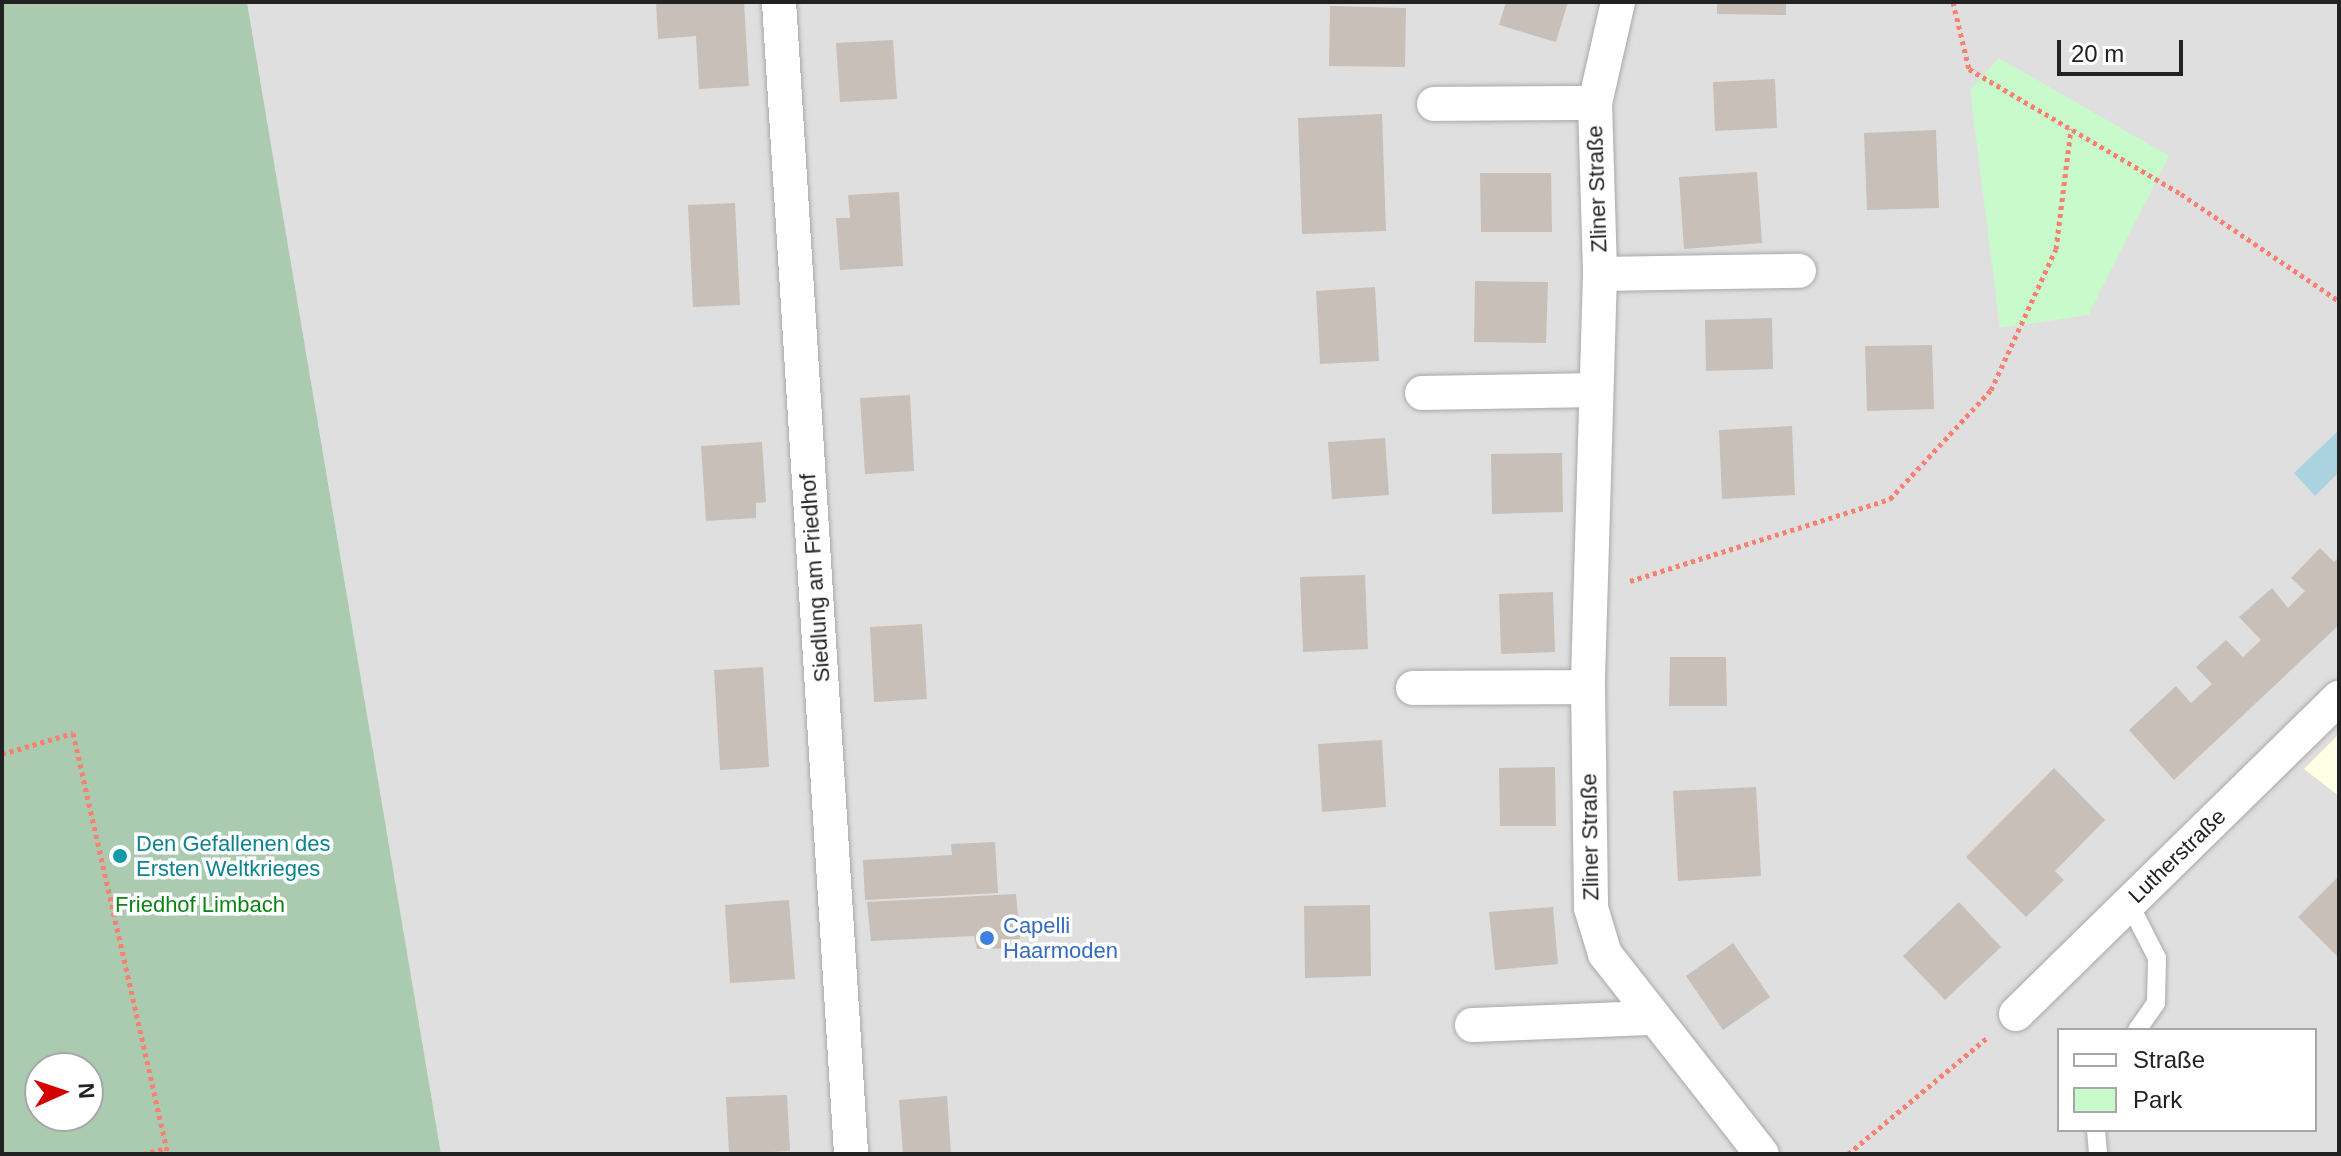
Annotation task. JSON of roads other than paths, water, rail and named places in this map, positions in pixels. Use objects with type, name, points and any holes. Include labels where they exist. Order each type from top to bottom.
[{"type":"street","name":"Siedlung am Friedhof","points":[[779,2],[851,1154]]},
{"type":"street","name":"Zliner Straße","points":[[1618,2],[1595,103],[1600,274],[1588,687],[1591,908],[1605,954],[1650,1018],[1697,1067],[1762,1154]]},
{"type":"street","name":"Zliner Straße","points":[[1434,104],[1595,103]]},
{"type":"street","name":"Zliner Straße","points":[[1600,274],[1799,271]]},
{"type":"street","points":[[1422,393],[1596,390]]},
{"type":"street","points":[[1413,688],[1588,687]]},
{"type":"street","name":"Lutherstraße","points":[[2016,1014],[2339,698]]},
{"type":"street","points":[[1472,1025],[1650,1018]]},
{"type":"lane","points":[[2129,903],[2157,958],[2156,1003],[2138,1028]]},
{"type":"lane","points":[[2096,1132],[2098,1154]]},
{"type":"water","points":[[2339,430],[2339,472],[2315,496],[2294,473]]},
{"type":"place","name":"Den Gefallenen des Ersten Weltkrieges","points":[[120,856]]},
{"type":"place","name":"Capelli Haarmoden","points":[[987,938]]},
{"type":"park label","name":"Friedhof Limbach","points":[[200,905]]}]
